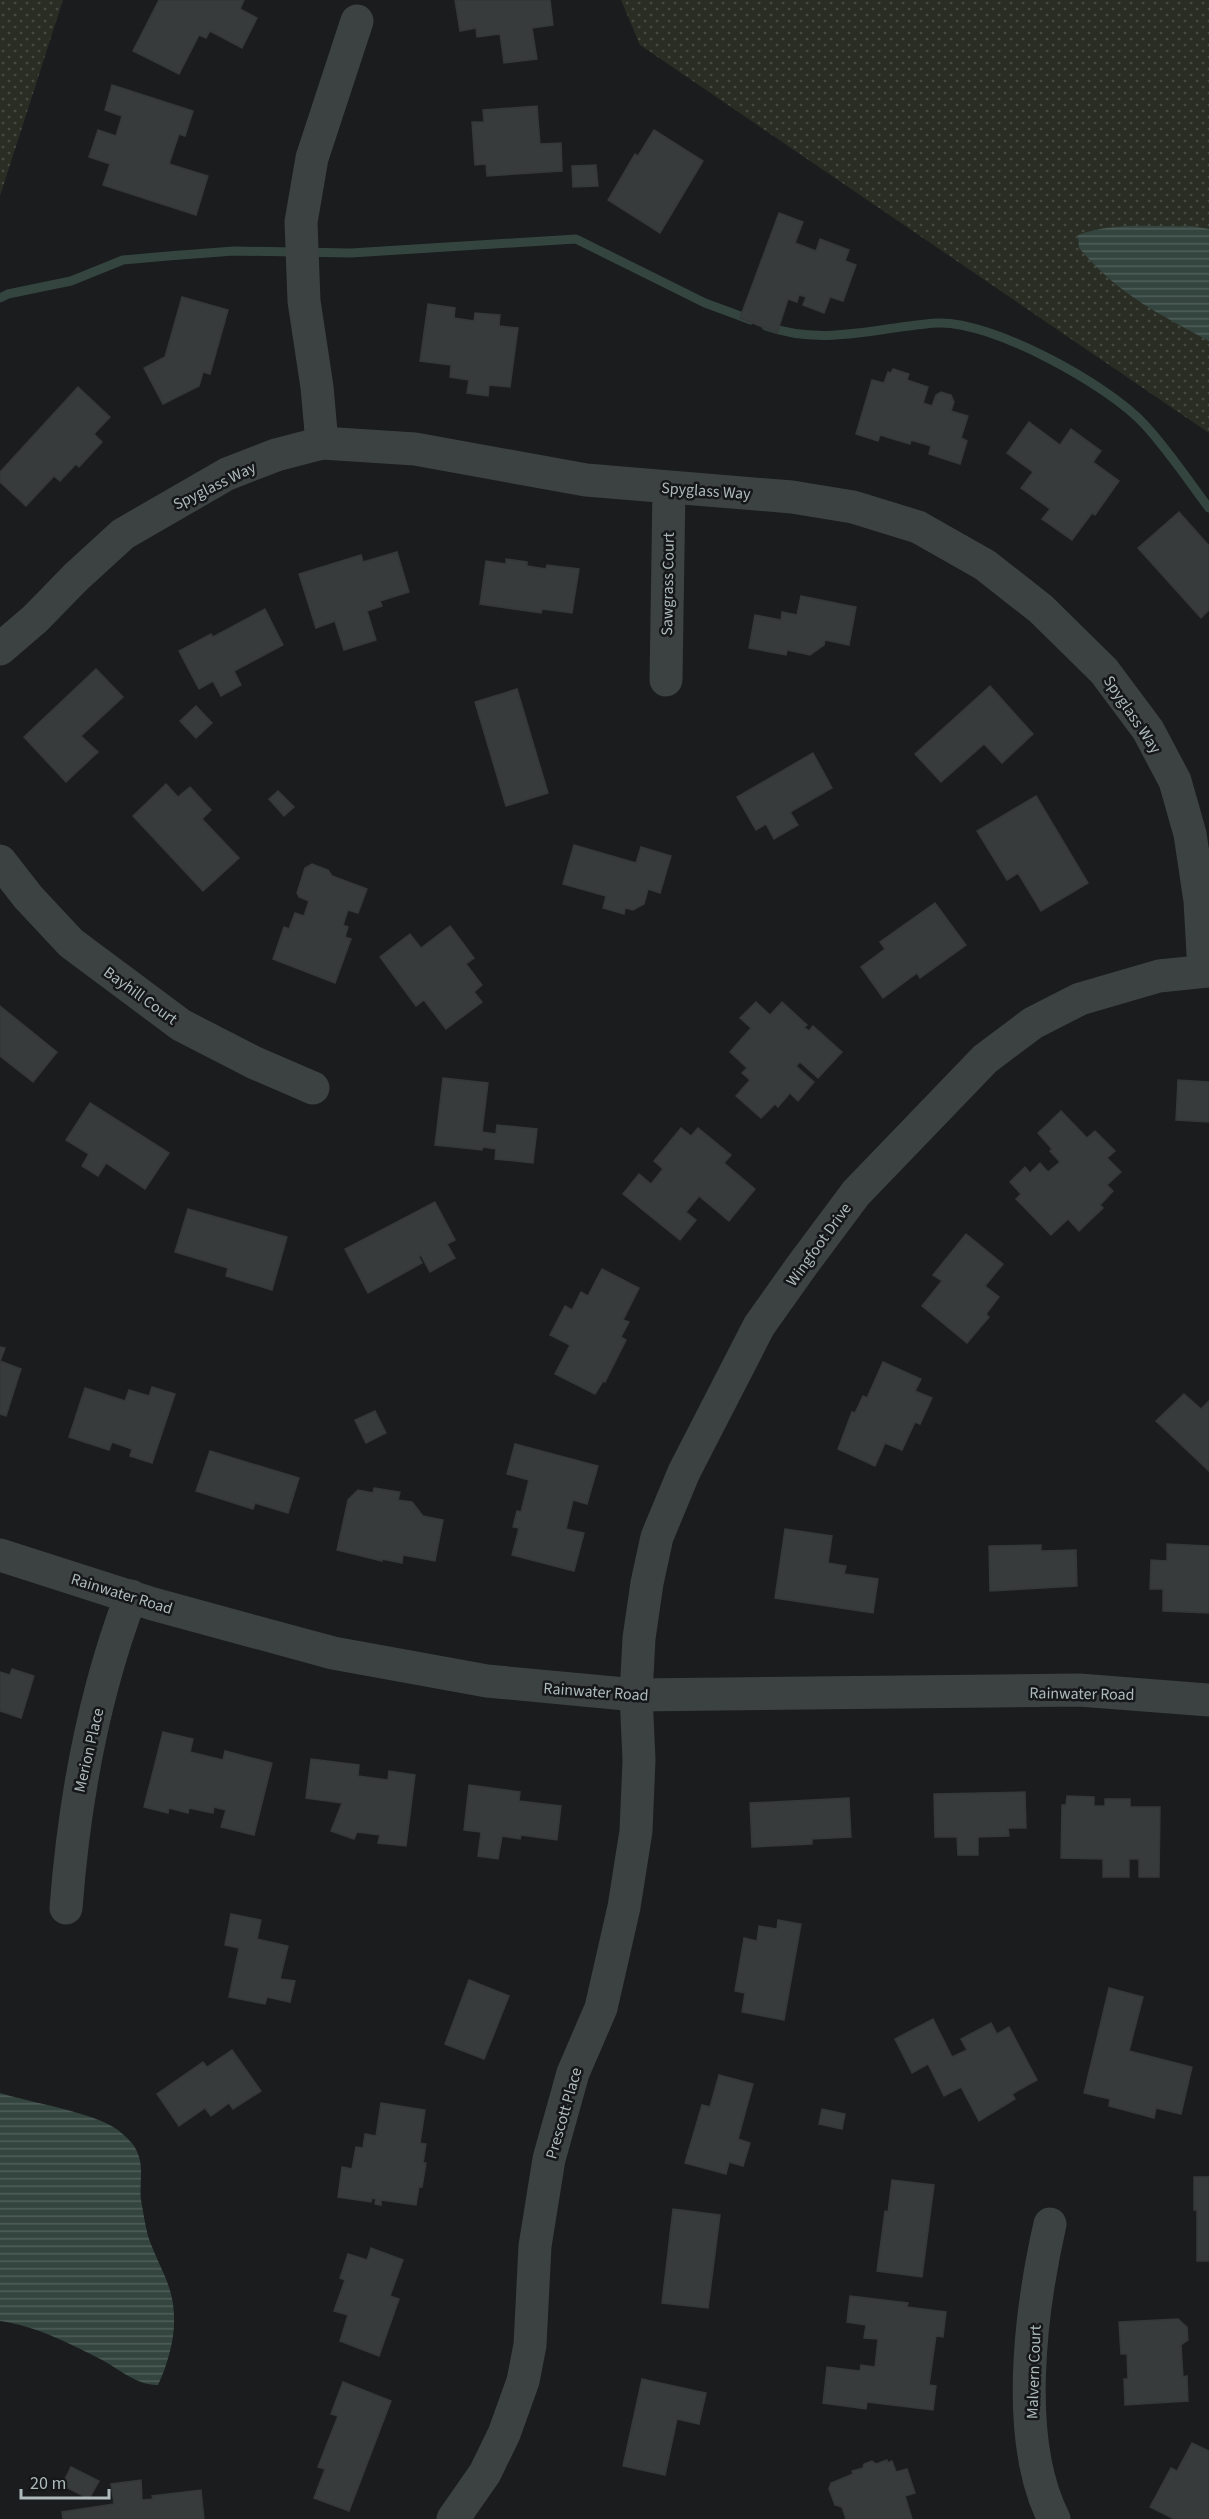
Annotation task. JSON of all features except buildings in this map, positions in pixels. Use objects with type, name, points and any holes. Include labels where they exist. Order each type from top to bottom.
[{"type":"street","points":[[322,443],[304,301],[301,222],[312,158],[357,21]]},
{"type":"street","name":"Spyglass Way","points":[[0,649],[35,619],[123,534],[227,474],[276,455],[322,443],[415,449],[586,480],[792,497],[853,507],[918,527],[985,565],[1041,609],[1104,671],[1148,730],[1175,781],[1190,834],[1207,971]]},
{"type":"street","name":"Sawgrass Court","points":[[666,680],[669,488]]},
{"type":"street","name":"Bayhill Court","points":[[0,861],[70,943],[181,1025],[255,1063],[313,1088]]},
{"type":"street","name":"Wingfoot Drive","points":[[636,1695],[639,1638],[647,1582],[657,1537],[684,1472],[759,1326],[855,1193],[985,1059],[1034,1023],[1080,999],[1159,976],[1207,971]]},
{"type":"street","name":"Rainwater Road","points":[[0,1555],[246,1631],[403,1668],[487,1681],[636,1695],[1079,1690],[1209,1700]]},
{"type":"street","name":"Merion Place","points":[[66,1908],[70,1849],[83,1763],[116,1636],[131,1596]]},
{"type":"street","name":"Prescott Place","points":[[453,2519],[485,2473],[495,2454],[515,2408],[523,2381],[530,2345],[535,2246],[549,2159],[573,2073],[601,2008],[624,1907],[636,1831],[639,1760],[636,1695]]},
{"type":"street","name":"Malvern Court","points":[[1050,2224],[1037,2279],[1030,2385],[1032,2444],[1046,2503],[1054,2519]]},
{"type":"shaded area","points":[[0,0],[63,0],[0,196]]},
{"type":"shaded area","points":[[621,0],[1209,0],[1209,433],[640,45]]},
{"type":"shaded area","points":[[1192,226],[1209,229],[1209,341],[1139,301],[1108,278],[1079,248],[1078,235],[1105,228]]},
{"type":"shaded area","points":[[0,2093],[94,2118],[118,2130],[137,2150],[141,2165],[141,2200],[147,2232],[168,2285],[173,2306],[172,2343],[158,2385],[137,2380],[53,2336],[0,2321]]},
{"type":"waterway","points":[[0,298],[8,294],[71,281],[123,260],[234,251],[351,253],[576,239],[705,303],[751,320]]},
{"type":"waterway","points":[[766,326],[809,335],[830,335],[937,323],[960,325],[1017,343],[1078,374],[1128,409],[1162,445],[1209,508]]}]
